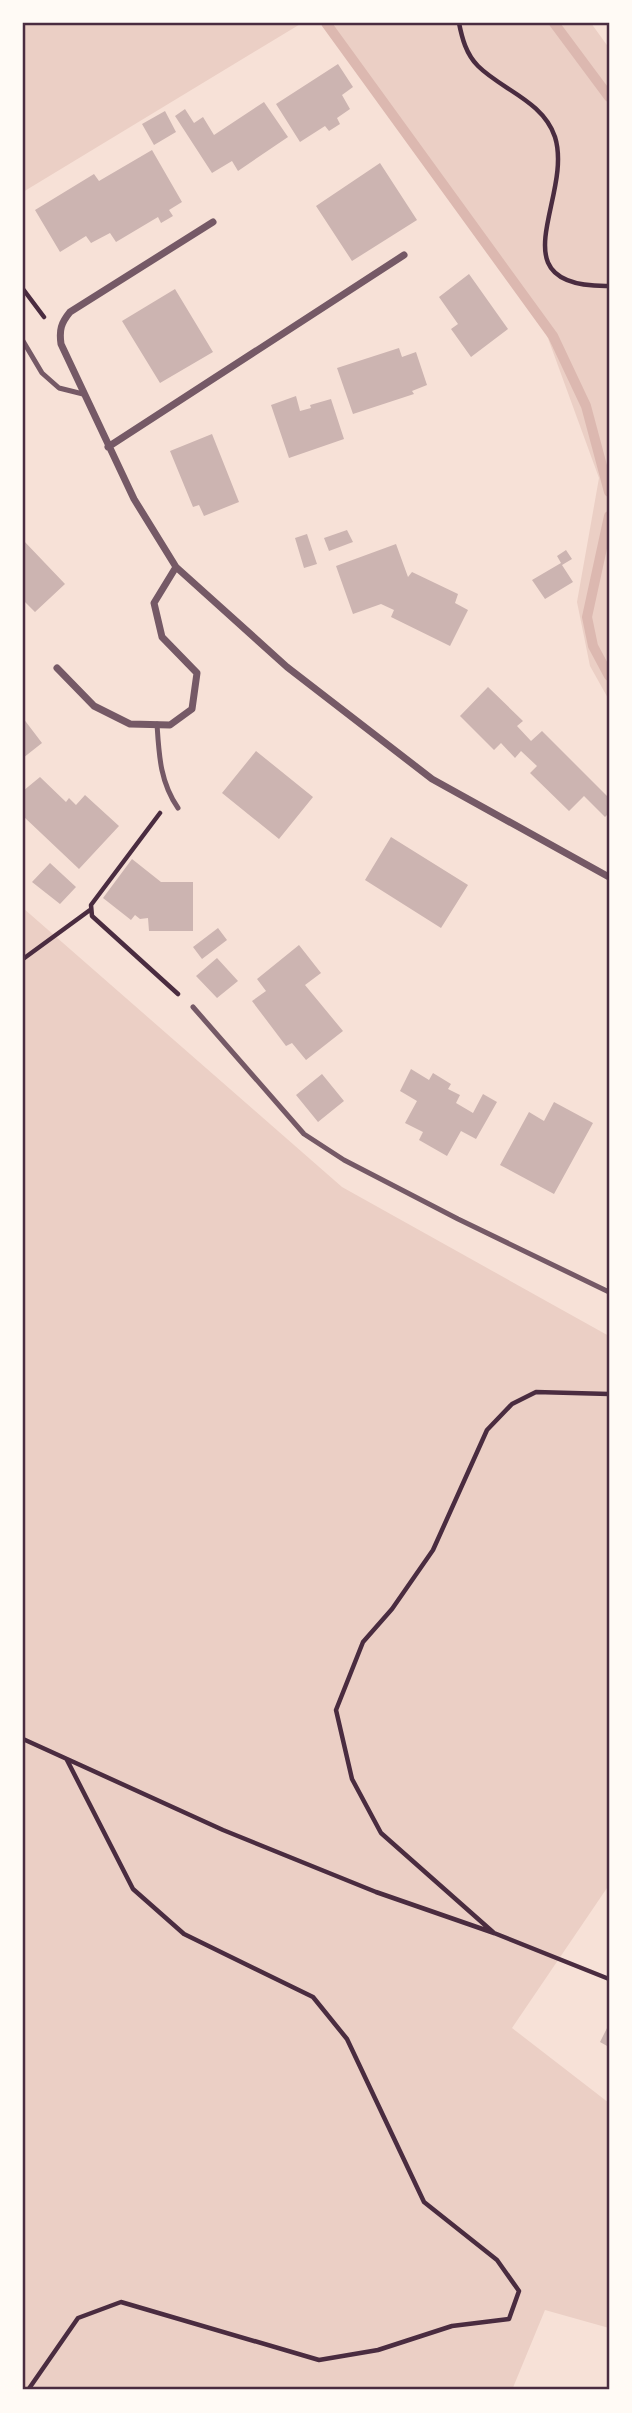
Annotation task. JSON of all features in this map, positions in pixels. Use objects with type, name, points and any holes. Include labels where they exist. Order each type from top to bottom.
[{"type":"street","points":[[213,222],[70,312],[62,321],[59,332],[61,344],[134,499],[176,567],[287,667],[432,779],[609,877]]},
{"type":"street","points":[[108,447],[404,255]]},
{"type":"street","points":[[57,668],[94,706],[130,724],[170,725],[192,709],[197,673],[162,637],[154,603],[176,567]]},
{"type":"lane","points":[[23,341],[42,373],[59,388],[83,394]]},
{"type":"lane","points":[[157,724],[161,772],[178,808]]},
{"type":"lane","points":[[192,1007],[304,1134],[344,1160],[609,1292]]},
{"type":"path","points":[[459,23],[464,47],[477,66],[540,113],[555,136],[559,161],[544,254],[551,269],[566,281],[585,286],[609,286]]},
{"type":"path","points":[[23,289],[40,313],[59,332]]},
{"type":"path","points":[[171,798],[91,905],[90,910],[92,916],[192,1007]]},
{"type":"path","points":[[23,959],[90,910]]},
{"type":"path","points":[[494,1933],[381,1833],[352,1779],[336,1710],[363,1642],[392,1609],[433,1550],[487,1430],[512,1404],[536,1392],[609,1394]]},
{"type":"path","points":[[23,1739],[223,1830],[376,1892],[494,1933],[609,1979]]},
{"type":"path","points":[[28,2390],[78,2318],[121,2302],[319,2360],[378,2350],[452,2326],[509,2319],[519,2291],[497,2260],[424,2202],[347,2039],[313,1997],[184,1934],[133,1889],[67,1760]]},
{"type":"shaded area","points":[[23,23],[302,23],[23,192]]},
{"type":"shaded area","points":[[322,23],[591,23],[609,48],[609,700],[590,666],[577,602],[599,478],[545,330]]},
{"type":"shaded area","points":[[23,908],[342,1187],[609,1336],[609,1885],[512,2028],[609,2103],[609,2328],[545,2310],[512,2390],[23,2390]]},
{"type":"building","points":[[338,64],[353,87],[342,95],[350,109],[337,118],[340,124],[329,131],[325,126],[300,142],[276,104]]},
{"type":"building","points":[[264,102],[288,137],[238,171],[232,161],[212,173],[175,116],[185,109],[194,123],[203,117],[214,135]]},
{"type":"building","points":[[165,111],[176,132],[154,145],[142,124]]},
{"type":"building","points":[[152,150],[182,202],[169,210],[173,216],[161,223],[158,217],[116,242],[110,233],[91,243],[86,236],[60,252],[35,210],[94,174],[99,181]]},
{"type":"building","points":[[380,163],[417,220],[352,261],[316,206]]},
{"type":"building","points":[[469,274],[508,329],[471,357],[451,329],[458,324],[439,297]]},
{"type":"building","points":[[175,289],[213,352],[160,383],[122,321]]},
{"type":"building","points":[[399,348],[402,357],[416,352],[427,385],[412,391],[414,394],[353,414],[337,368]]},
{"type":"building","points":[[296,396],[300,411],[331,399],[344,439],[289,458],[271,405]]},
{"type":"building","points":[[212,434],[239,502],[204,516],[199,505],[193,507],[170,451]]},
{"type":"building","points":[[347,530],[353,542],[329,551],[324,538]]},
{"type":"building","points":[[307,534],[317,564],[304,568],[295,538]]},
{"type":"building","points":[[23,540],[65,584],[35,612],[23,600]]},
{"type":"building","points":[[396,544],[408,577],[412,572],[458,594],[455,603],[468,610],[450,646],[391,617],[394,610],[381,604],[353,614],[336,566]]},
{"type":"building","points":[[566,550],[572,559],[562,565],[573,582],[545,599],[532,580],[561,563],[557,556]]},
{"type":"building","points":[[488,687],[523,721],[517,726],[531,741],[542,731],[609,798],[609,813],[605,817],[584,796],[569,811],[530,773],[537,766],[521,751],[515,758],[501,743],[494,750],[460,716]]},
{"type":"building","points":[[23,718],[42,743],[23,758]]},
{"type":"building","points":[[256,751],[313,797],[279,839],[222,793]]},
{"type":"building","points":[[40,777],[66,802],[69,798],[76,805],[85,795],[119,826],[79,869],[23,816],[23,791]]},
{"type":"building","points":[[391,837],[468,885],[441,928],[365,880]]},
{"type":"building","points":[[132,859],[161,882],[193,882],[193,931],[149,931],[148,918],[140,919],[135,915],[131,920],[103,898]]},
{"type":"building","points":[[50,863],[76,887],[60,904],[32,882]]},
{"type":"building","points":[[218,928],[227,940],[202,959],[193,947]]},
{"type":"building","points":[[299,945],[321,973],[305,985],[343,1031],[306,1060],[292,1043],[286,1046],[252,1001],[266,991],[257,979]]},
{"type":"building","points":[[217,958],[238,981],[217,998],[196,976]]},
{"type":"building","points":[[411,1069],[429,1080],[433,1073],[451,1084],[448,1089],[460,1095],[456,1103],[473,1113],[483,1094],[497,1102],[476,1139],[461,1131],[447,1156],[419,1140],[423,1132],[405,1123],[417,1101],[400,1091]]},
{"type":"building","points":[[322,1074],[344,1101],[318,1122],[296,1095]]},
{"type":"building","points":[[554,1102],[593,1123],[554,1194],[500,1165],[529,1112],[544,1121]]},
{"type":"building","points":[[609,2024],[609,2047],[600,2042]]},
{"type":"waterway","points":[[326,23],[553,336],[586,406],[609,492]]},
{"type":"waterway","points":[[554,23],[609,97]]},
{"type":"waterway","points":[[609,516],[587,617],[593,646],[609,676]]}]
